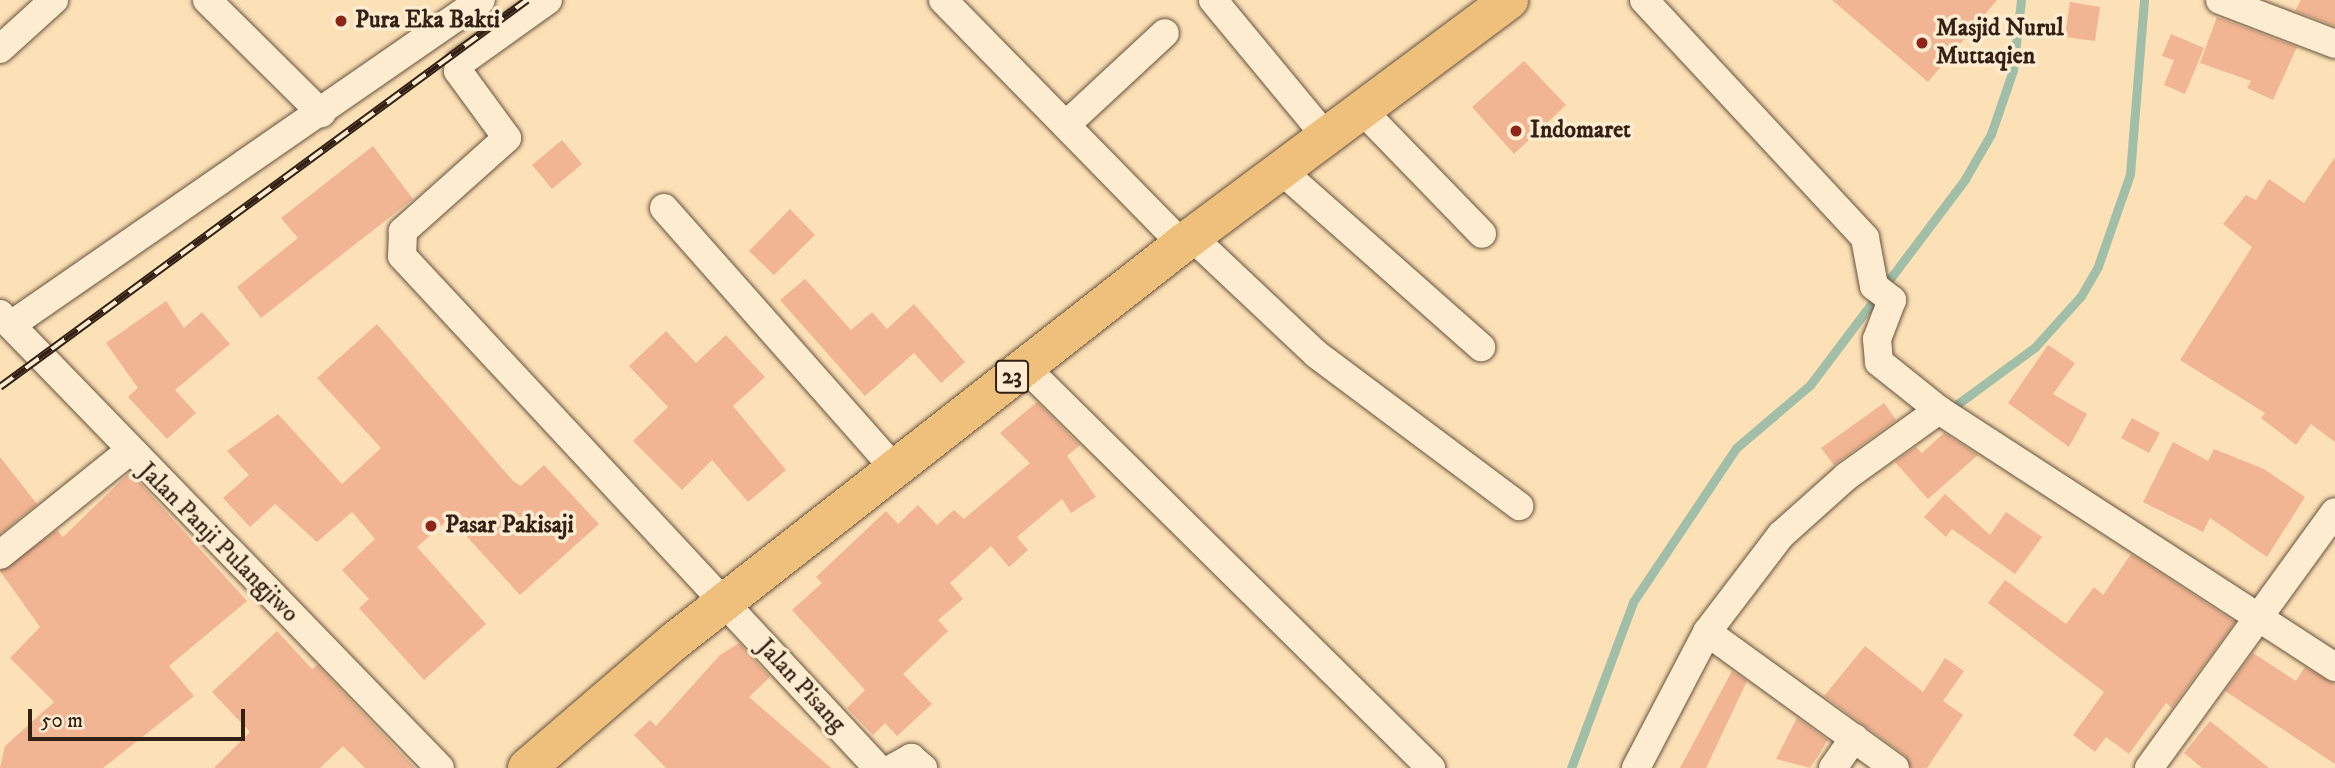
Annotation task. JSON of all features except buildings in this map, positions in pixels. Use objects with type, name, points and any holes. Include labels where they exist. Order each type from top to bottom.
[{"type":"highway","name":"23","points":[[527,768],[725,604],[1187,240],[1327,138],[1508,0]]},
{"type":"street","points":[[0,49],[54,0]]},
{"type":"street","points":[[208,0],[321,113]]},
{"type":"street","points":[[5,320],[321,113],[481,0]]},
{"type":"street","name":"Jalan Pisang","points":[[548,0],[460,63],[458,71],[507,138],[416,218],[398,245],[878,768]]},
{"type":"street","points":[[943,0],[1187,240],[1316,354],[1519,506]]},
{"type":"street","points":[[1213,0],[1327,138]]},
{"type":"street","points":[[1644,0],[1865,238],[1883,293],[1878,339],[1879,362],[1945,414],[2261,613],[2335,667]]},
{"type":"street","points":[[2220,0],[2335,44]]},
{"type":"street","points":[[1068,123],[1165,33]]},
{"type":"street","points":[[1363,111],[1482,234]]},
{"type":"street","points":[[1282,171],[1481,346]]},
{"type":"street","points":[[664,208],[895,469]]},
{"type":"street","name":"Jalan Panji Pulangjiwo","points":[[5,320],[128,452],[440,768]]},
{"type":"street","points":[[1025,367],[1431,768]]},
{"type":"street","points":[[1636,768],[1707,632],[1781,535],[1847,476],[1945,414]]},
{"type":"street","points":[[0,555],[128,452]]},
{"type":"street","points":[[2149,768],[2335,512]]},
{"type":"street","points":[[1707,632],[1895,768]]},
{"type":"street","points":[[1833,768],[1854,738]]},
{"type":"street","points":[[893,768],[911,758],[923,768]]},
{"type":"waterway","points":[[1571,768],[1633,602],[1736,448],[1810,385],[1965,179],[1991,134],[2013,70],[2021,0]]},
{"type":"waterway","points":[[1948,411],[2035,347],[2081,296],[2098,266],[2130,174],[2144,0]]},
{"type":"railway","points":[[0,387],[527,0]]},
{"type":"place","name":"Pura Eka Bakti","points":[[341,21]]},
{"type":"place","name":"Masjid Nurul Muttaqien","points":[[1922,43]]},
{"type":"place","name":"Indomaret","points":[[1516,131]]},
{"type":"place","name":"Pasar Pakisaji","points":[[431,526]]}]
